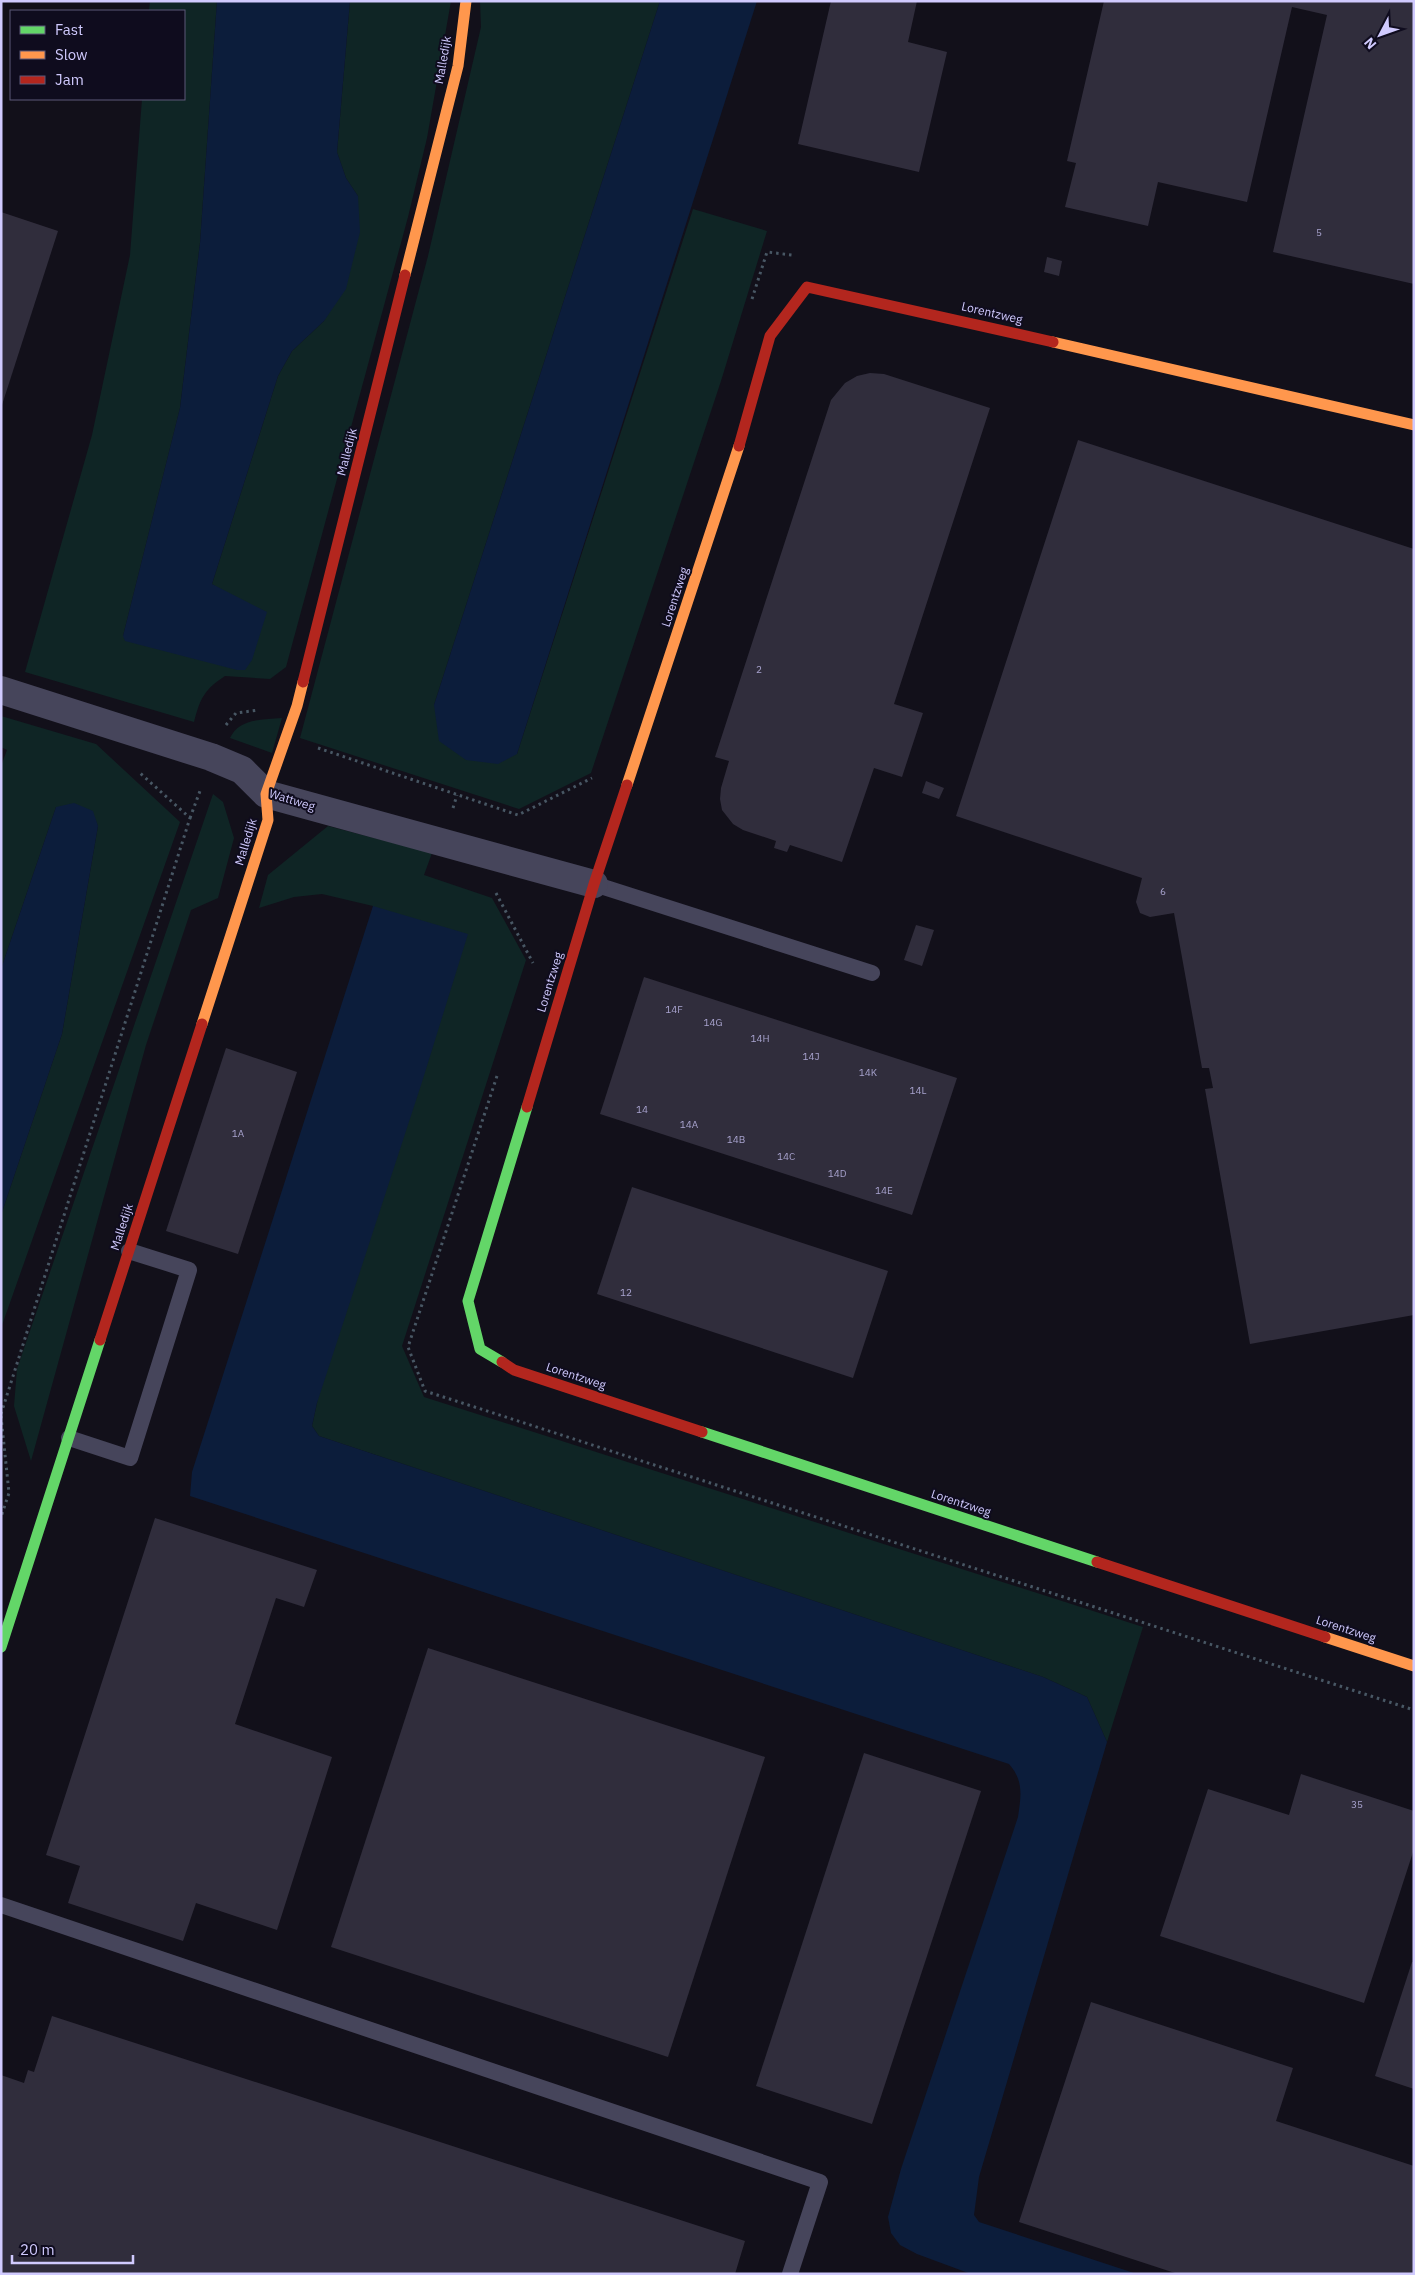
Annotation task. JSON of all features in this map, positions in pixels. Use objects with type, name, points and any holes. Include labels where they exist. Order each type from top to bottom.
[{"type":"street","name":"Malledijk","points":[[1,1647],[268,820],[266,794],[284,737],[297,706],[456,76],[466,1]]},
{"type":"street","name":"Lorentzweg","points":[[1414,425],[854,296],[807,287],[770,336],[741,441],[594,884],[468,1301],[480,1349],[514,1370],[1414,1666]]},
{"type":"street","name":"Wattweg","points":[[1,690],[211,757],[242,770],[266,794],[594,884]]},
{"type":"lane","points":[[594,884],[872,973]]},
{"type":"lane","points":[[69,1438],[130,1458],[189,1270],[129,1251]]},
{"type":"lane","points":[[1,1905],[820,2182],[790,2274]]},
{"type":"path","points":[[749,308],[767,252],[792,255],[807,287]]},
{"type":"path","points":[[284,737],[518,815],[595,776]]},
{"type":"path","points":[[1,1518],[9,1493],[1,1415],[190,818],[139,772]]},
{"type":"path","points":[[442,842],[457,794]]},
{"type":"path","points":[[495,892],[533,962],[530,972]]},
{"type":"path","points":[[497,1075],[408,1346],[425,1390],[1414,1710]]},
{"type":"green space","points":[[150,1],[217,1],[200,243],[180,408],[123,636],[218,588],[212,584],[278,376],[292,351],[324,321],[358,196],[346,178],[337,152],[350,1],[451,1],[427,138],[408,217],[286,667],[270,679],[225,676],[204,695],[194,722],[25,672],[92,435],[130,255],[142,100],[185,100],[185,10],[149,10]]},
{"type":"green space","points":[[480,1],[660,1],[434,705],[517,754],[693,209],[767,231],[721,381],[591,773],[519,809],[300,738],[428,256],[481,27]]},
{"type":"green space","points":[[1,716],[96,744],[180,822],[1,1328],[1,1215],[62,1034],[98,826],[92,811],[56,807],[1,969],[1,766],[7,750],[1,747]]},
{"type":"green space","points":[[282,718],[272,753],[230,738],[234,731],[245,723]]},
{"type":"green space","points":[[213,794],[223,802],[234,838],[218,898],[191,910],[146,1045],[31,1461],[14,1406],[17,1369]]},
{"type":"green space","points":[[328,826],[432,853],[424,875],[492,898],[526,960],[402,1346],[424,1397],[1143,1627],[1107,1742],[1087,1697],[1043,1677],[319,1436],[312,1426],[317,1403],[373,906],[322,894],[294,897],[259,908],[268,875]]},
{"type":"water","points":[[217,1],[350,1],[337,152],[346,178],[358,196],[360,232],[346,289],[324,321],[292,351],[278,376],[212,584],[267,612],[252,660],[245,670],[237,670],[125,641],[123,636],[180,408],[200,243]]},
{"type":"water","points":[[660,1],[757,1],[517,754],[498,764],[466,760],[439,741],[434,705]]},
{"type":"water","points":[[74,803],[93,811],[98,826],[62,1034],[1,1215],[1,969],[56,807]]},
{"type":"water","points":[[373,906],[468,934],[422,1082],[317,1403],[312,1426],[319,1436],[1043,1677],[1087,1697],[1107,1742],[979,2177],[974,2215],[979,2222],[1137,2274],[971,2274],[917,2254],[900,2245],[891,2233],[888,2217],[901,2169],[1018,1817],[1019,1783],[1014,1770],[1009,1764],[190,1496],[192,1472]]},
{"type":"building","points":[[831,1],[917,1],[908,42],[947,52],[919,172],[798,144]]},
{"type":"building","points":[[1104,1],[1414,1],[1414,284],[1273,252],[1327,15],[1292,7],[1247,202],[1158,182],[1148,226],[1065,207],[1076,163],[1067,161]]},
{"type":"building","points":[[1,212],[58,231],[2,405],[1,405]]},
{"type":"building","points":[[1047,257],[1062,261],[1059,276],[1044,272]]},
{"type":"building","points":[[870,373],[884,374],[990,408],[894,704],[923,713],[902,777],[874,768],[842,862],[790,845],[787,852],[774,848],[776,841],[743,830],[733,824],[722,810],[720,799],[721,788],[729,761],[715,757],[831,400],[845,383],[857,376]]},
{"type":"building","points":[[1078,440],[1414,549],[1414,1315],[1250,1344],[1205,1089],[1213,1088],[1209,1068],[1202,1068],[1174,913],[1150,917],[1140,913],[1136,902],[1142,878],[956,816]]},
{"type":"building","points":[[926,781],[944,788],[939,799],[922,793]]},
{"type":"building","points":[[916,925],[934,930],[922,966],[904,960]]},
{"type":"building","points":[[644,977],[957,1078],[912,1215],[600,1114]]},
{"type":"building","points":[[226,1048],[297,1072],[238,1254],[166,1231]]},
{"type":"building","points":[[632,1187],[888,1271],[853,1378],[597,1294]]},
{"type":"building","points":[[155,1518],[317,1570],[304,1607],[276,1598],[235,1724],[332,1757],[277,1930],[196,1903],[183,1941],[68,1903],[80,1866],[46,1855]]},
{"type":"building","points":[[428,1648],[765,1757],[668,2057],[331,1947]]},
{"type":"building","points":[[864,1753],[981,1791],[872,2124],[756,2086]]},
{"type":"building","points":[[1301,1774],[1414,1811],[1414,1849],[1364,2003],[1160,1936],[1208,1789],[1289,1815]]},
{"type":"building","points":[[1412,1962],[1414,1962],[1414,2089],[1375,2076]]},
{"type":"building","points":[[1091,2002],[1293,2068],[1276,2121],[1414,2166],[1414,2274],[1178,2274],[1019,2222]]},
{"type":"building","points":[[52,2016],[745,2241],[735,2274],[1,2274],[1,2075],[24,2083],[28,2070],[34,2072]]},
{"type":"traffic: fast","points":[[502,1362],[480,1349],[468,1301],[527,1107]]},
{"type":"traffic: fast","points":[[1,1647],[100,1340]]},
{"type":"traffic: fast","points":[[702,1432],[1097,1562]]},
{"type":"traffic: slow","points":[[405,275],[458,66],[466,1]]},
{"type":"traffic: slow","points":[[1053,342],[1414,425]]},
{"type":"traffic: slow","points":[[627,785],[739,446]]},
{"type":"traffic: slow","points":[[202,1024],[268,820],[266,794],[297,706],[303,682]]},
{"type":"traffic: slow","points":[[1325,1637],[1414,1666]]},
{"type":"traffic: jam","points":[[303,682],[405,275]]},
{"type":"traffic: jam","points":[[739,446],[770,336],[807,287],[1053,342]]},
{"type":"traffic: jam","points":[[527,1107],[594,884],[627,785]]},
{"type":"traffic: jam","points":[[100,1340],[202,1024]]},
{"type":"traffic: jam","points":[[502,1362],[514,1370],[702,1432]]},
{"type":"traffic: jam","points":[[1097,1562],[1325,1637]]}]
